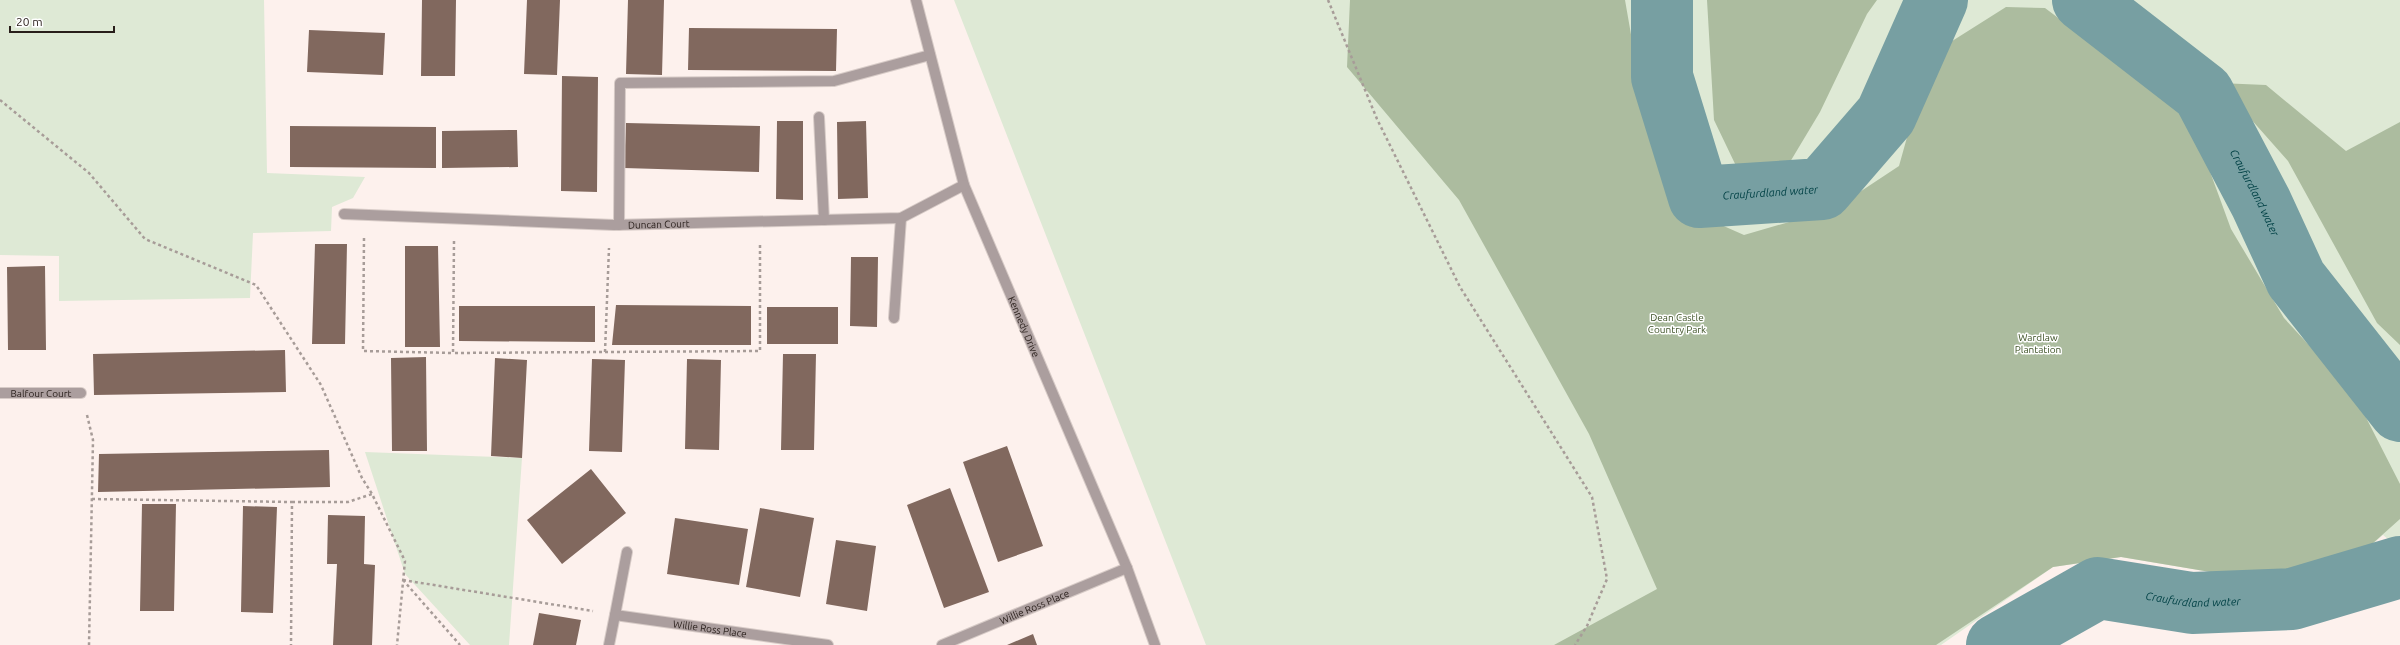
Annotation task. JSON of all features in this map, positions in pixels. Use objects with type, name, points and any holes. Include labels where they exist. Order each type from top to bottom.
[{"type":"street","name":"Kennedy Drive","points":[[916,0],[964,185],[1127,568],[1155,645]]},
{"type":"street","points":[[614,225],[620,83],[834,81],[930,55]]},
{"type":"street","points":[[819,117],[824,220]]},
{"type":"street","name":"Duncan Court","points":[[344,214],[614,225],[901,218],[964,185]]},
{"type":"street","points":[[894,318],[901,218]]},
{"type":"street","name":"Balfour Court","points":[[0,393],[81,393]]},
{"type":"street","points":[[609,645],[627,552]]},
{"type":"street","name":"Willie Ross Place","points":[[942,645],[1127,568]]},
{"type":"street","name":"Willie Ross Place","points":[[615,615],[828,645]]},
{"type":"path","points":[[1328,0],[1377,119],[1460,287],[1592,497],[1607,579],[1587,626],[1575,645]]},
{"type":"path","points":[[0,100],[89,173],[145,239],[256,285],[321,385],[362,478],[372,494],[405,562],[397,645]]},
{"type":"path","points":[[364,215],[363,351],[452,353],[760,351],[760,222]]},
{"type":"path","points":[[452,353],[455,219]]},
{"type":"path","points":[[605,352],[614,225]]},
{"type":"path","points":[[81,393],[93,440],[90,645]]},
{"type":"path","points":[[92,499],[348,502],[372,494]]},
{"type":"path","points":[[291,645],[292,502]]},
{"type":"path","points":[[403,580],[615,615]]},
{"type":"path","points":[[403,580],[460,645]]},
{"type":"green space","points":[[0,0],[264,0],[267,173],[365,177],[353,198],[332,207],[331,231],[253,233],[250,298],[59,301],[59,256],[0,255]]},
{"type":"green space","name":"Dean Castle Country Park","points":[[954,0],[2400,0],[2400,549],[2383,535],[2353,561],[2246,578],[2121,557],[2053,567],[1941,645],[1206,645]]},
{"type":"green space","name":"Wardlaw Plantation","points":[[1350,0],[1625,0],[1648,132],[1676,205],[1744,235],[1834,209],[1899,166],[1930,55],[2006,7],[2045,8],[2190,117],[2231,229],[2284,318],[2354,394],[2400,484],[2400,519],[2353,561],[2246,578],[2121,557],[2053,567],[1936,645],[1554,645],[1657,589],[1589,434],[1459,200],[1347,67]]},
{"type":"green space","points":[[1707,0],[1877,0],[1867,14],[1820,112],[1787,167],[1738,170],[1714,120]]},
{"type":"green space","points":[[2219,83],[2266,85],[2346,151],[2400,122],[2400,345],[2377,323],[2288,161]]},
{"type":"green space","points":[[365,452],[522,458],[509,645],[470,645],[405,574]]},
{"type":"building","points":[[422,0],[456,0],[455,76],[421,76]]},
{"type":"building","points":[[527,0],[560,0],[557,75],[524,74]]},
{"type":"building","points":[[628,0],[664,0],[662,75],[626,74]]},
{"type":"building","points":[[689,28],[837,29],[836,71],[688,70]]},
{"type":"building","points":[[309,30],[385,33],[383,75],[307,72]]},
{"type":"building","points":[[562,76],[598,77],[597,192],[561,191]]},
{"type":"building","points":[[777,121],[803,121],[803,200],[776,199]]},
{"type":"building","points":[[866,121],[868,198],[838,199],[837,122]]},
{"type":"building","points":[[626,123],[760,126],[759,172],[624,168]]},
{"type":"building","points":[[290,126],[436,127],[436,168],[290,167]]},
{"type":"building","points":[[517,130],[518,167],[442,168],[442,131]]},
{"type":"building","points":[[315,244],[347,244],[345,344],[312,344]]},
{"type":"building","points":[[405,246],[438,246],[440,347],[405,347]]},
{"type":"building","points":[[851,257],[878,257],[877,327],[850,326]]},
{"type":"building","points":[[45,266],[46,350],[8,350],[7,267]]},
{"type":"building","points":[[616,305],[751,306],[751,345],[612,345]]},
{"type":"building","points":[[459,306],[595,306],[595,342],[459,341]]},
{"type":"building","points":[[767,307],[838,307],[838,344],[767,344]]},
{"type":"building","points":[[285,350],[286,392],[94,395],[93,354]]},
{"type":"building","points":[[783,354],[816,354],[814,450],[781,450]]},
{"type":"building","points":[[426,357],[427,451],[392,451],[391,358]]},
{"type":"building","points":[[495,358],[527,360],[522,458],[491,456]]},
{"type":"building","points":[[592,359],[625,360],[622,452],[589,451]]},
{"type":"building","points":[[687,359],[721,360],[719,450],[685,449]]},
{"type":"building","points":[[1007,446],[1043,546],[998,562],[963,462]]},
{"type":"building","points":[[329,450],[330,487],[98,492],[99,454]]},
{"type":"building","points":[[591,469],[626,513],[562,564],[527,520]]},
{"type":"building","points":[[950,488],[989,592],[944,608],[907,505]]},
{"type":"building","points":[[142,504],[176,504],[174,611],[140,611]]},
{"type":"building","points":[[243,506],[277,507],[273,613],[241,612]]},
{"type":"building","points":[[760,508],[814,518],[800,597],[746,587]]},
{"type":"building","points":[[328,515],[365,516],[364,564],[375,565],[372,645],[333,645],[337,564],[327,564]]},
{"type":"building","points":[[675,518],[748,529],[739,585],[667,574]]},
{"type":"building","points":[[836,540],[876,546],[867,611],[826,604]]},
{"type":"building","points":[[539,613],[581,620],[576,645],[533,645]]},
{"type":"building","points":[[1033,634],[1037,645],[1007,645]]},
{"type":"waterway","name":"Craufurdland water","points":[[1662,0],[1662,77],[1699,197],[1822,189],[1886,115],[1937,0]]},
{"type":"waterway","name":"Craufurdland water","points":[[2083,0],[2203,93],[2261,203],[2296,279],[2400,411]]},
{"type":"waterway","name":"Craufurdland water","points":[[1997,645],[2098,588],[2192,603],[2292,599],[2400,567]]}]
